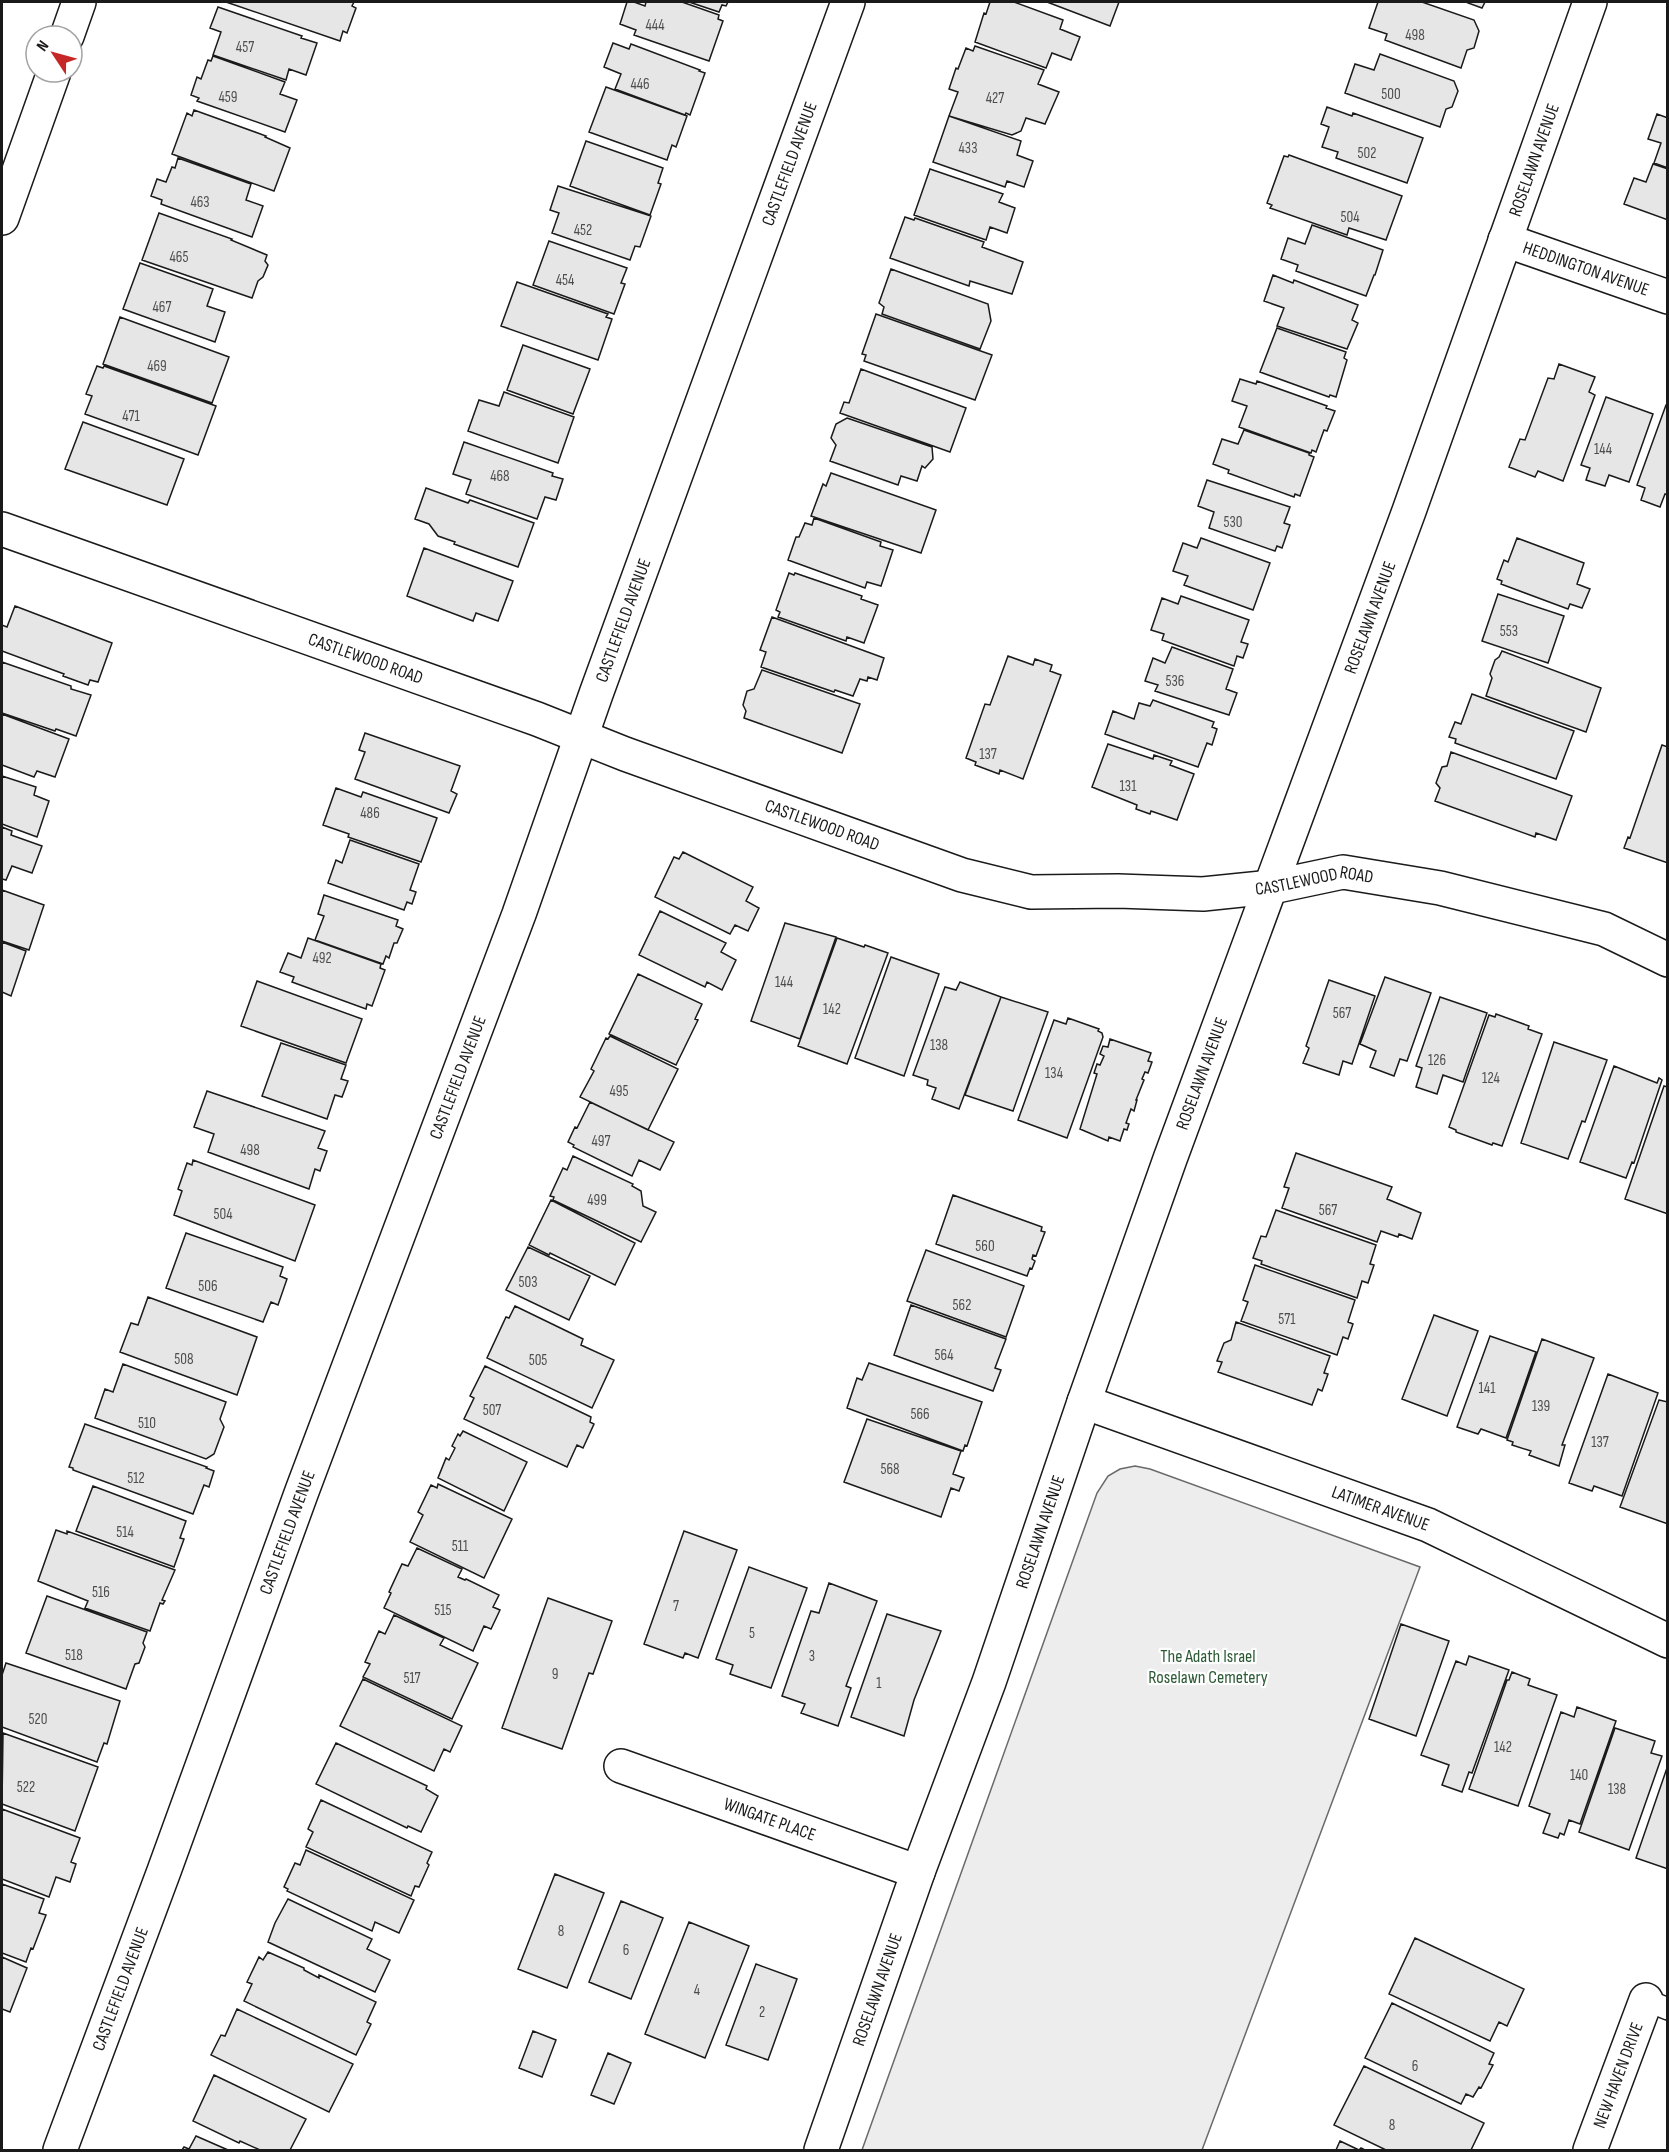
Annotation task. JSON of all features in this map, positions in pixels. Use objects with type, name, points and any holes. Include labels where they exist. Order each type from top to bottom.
[{"type":"street","points":[[71,24],[79,2]]},
{"type":"street","name":"CASTLEFIELD AVENUE","points":[[60,2151],[302,1491],[519,914],[848,2]]},
{"type":"street","name":"ROSELAWN AVENUE","points":[[821,2151],[918,1872],[989,1682],[1170,1159],[1409,511],[1590,2]]},
{"type":"street","points":[[2,218],[50,84]]},
{"type":"street","name":"HEDDINGTON AVENUE","points":[[1505,240],[1668,297]]},
{"type":"street","name":"CASTLEWOOD ROAD","points":[[2,529],[537,718],[581,737],[962,875],[1031,892],[1118,891],[1203,894],[1272,887],[1343,872],[1440,888],[1604,929],[1668,960]]},
{"type":"street","name":"LATIMER AVENUE","points":[[1084,1402],[1428,1525],[1668,1641]]},
{"type":"street","name":"WINGATE PLACE","points":[[621,1766],[918,1872]]},
{"type":"street","name":"NEW HAVEN DRIVE","points":[[1590,2151],[1657,2004]]},
{"type":"shaded area","name":"The Adath Israel Roselawn Cemetery","points":[[1135,1466],[1150,1469],[1420,1567],[1202,2150],[862,2150],[1097,1493],[1108,1476],[1120,1469]]},
{"type":"building","points":[[226,2],[354,2],[352,6],[356,8],[347,33],[343,31],[340,41]]},
{"type":"building","points":[[627,2],[645,6],[646,2],[682,2],[719,15],[718,19],[723,21],[709,61],[634,35],[636,30],[620,24]]},
{"type":"building","points":[[689,2],[728,2],[726,6],[722,5],[719,12]]},
{"type":"building","points":[[990,2],[1014,2],[1063,20],[1060,29],[1080,37],[1071,60],[1052,53],[1046,68],[975,42]]},
{"type":"building","points":[[1047,2],[1119,2],[1110,26]]},
{"type":"building","points":[[1378,2],[1422,2],[1474,20],[1479,31],[1474,48],[1467,50],[1461,68],[1385,40],[1387,34],[1369,28]]},
{"type":"building","points":[[1469,2],[1485,2],[1482,8]]},
{"type":"building","points":[[218,7],[317,43],[306,75],[289,69],[286,80],[213,55],[221,32],[210,28]]},
{"type":"building","points":[[613,43],[629,49],[631,44],[705,73],[690,115],[615,89],[621,74],[604,67]]},
{"type":"building","points":[[975,46],[1044,70],[1038,84],[1059,92],[1045,124],[1026,118],[1021,131],[1012,135],[949,116],[958,92],[949,89],[956,68],[958,69],[966,48],[973,51]]},
{"type":"building","points":[[1380,54],[1454,81],[1458,91],[1452,107],[1446,109],[1440,127],[1345,93],[1355,64],[1374,70]]},
{"type":"building","points":[[213,56],[285,82],[280,94],[297,100],[285,132],[197,101],[199,98],[191,95],[197,77],[201,79],[208,60],[211,61]]},
{"type":"building","points":[[606,87],[687,116],[676,147],[672,145],[667,160],[589,132]]},
{"type":"building","points":[[1327,107],[1352,116],[1353,113],[1423,138],[1407,183],[1336,158],[1338,152],[1322,147],[1329,127],[1321,124]]},
{"type":"building","points":[[194,110],[266,136],[290,148],[274,191],[172,154],[187,113],[192,116]]},
{"type":"building","points":[[1657,114],[1668,118],[1668,168],[1654,163],[1661,143],[1648,139]]},
{"type":"building","points":[[949,116],[1021,141],[1017,155],[1033,161],[1024,187],[1007,181],[1005,187],[933,162]]},
{"type":"building","points":[[586,141],[663,168],[658,183],[661,184],[650,215],[570,186]]},
{"type":"building","points":[[1289,155],[1402,196],[1386,240],[1349,228],[1347,235],[1270,208],[1272,205],[1267,203],[1284,156]]},
{"type":"building","points":[[178,158],[251,184],[246,200],[263,206],[252,237],[161,204],[162,200],[151,196],[157,179],[166,182]]},
{"type":"building","points":[[1653,164],[1668,169],[1668,220],[1624,204],[1634,178],[1646,182]]},
{"type":"building","points":[[930,169],[1003,194],[999,202],[1015,208],[1007,233],[990,227],[986,240],[914,215]]},
{"type":"building","points":[[558,186],[651,216],[640,247],[635,246],[630,260],[552,233],[559,213],[550,210]]},
{"type":"building","points":[[159,213],[232,239],[267,255],[265,261],[268,265],[263,277],[258,281],[252,298],[142,260]]},
{"type":"building","points":[[905,217],[914,220],[915,218],[984,242],[982,247],[1023,262],[1012,294],[970,281],[969,286],[890,258]]},
{"type":"building","points":[[1312,225],[1383,250],[1366,296],[1296,271],[1298,265],[1281,259],[1288,238],[1305,244]]},
{"type":"building","points":[[549,241],[627,268],[621,283],[625,284],[614,314],[533,285]]},
{"type":"building","points":[[140,263],[213,289],[207,306],[225,312],[215,342],[123,309]]},
{"type":"building","points":[[891,269],[988,304],[991,321],[980,349],[882,314],[884,307],[879,303]]},
{"type":"building","points":[[1273,275],[1293,283],[1294,280],[1358,305],[1352,320],[1358,323],[1347,349],[1277,326],[1284,308],[1264,301]]},
{"type":"building","points":[[517,282],[608,314],[606,317],[612,319],[598,360],[501,326]]},
{"type":"building","points":[[876,314],[992,355],[975,400],[864,361],[866,355],[862,354]]},
{"type":"building","points":[[120,317],[229,357],[212,403],[103,364]]},
{"type":"building","points":[[1277,328],[1346,352],[1344,358],[1347,360],[1336,397],[1330,395],[1329,397],[1260,372]]},
{"type":"building","points":[[523,345],[590,369],[573,414],[507,390]]},
{"type":"building","points":[[1559,364],[1595,377],[1589,392],[1595,395],[1563,481],[1538,471],[1535,477],[1509,467],[1520,439],[1525,440],[1548,378],[1554,379]]},
{"type":"building","points":[[97,366],[103,368],[104,366],[216,406],[198,455],[85,414],[92,396],[86,394]]},
{"type":"building","points":[[861,369],[966,408],[950,452],[840,413],[844,402],[849,403]]},
{"type":"building","points":[[1240,379],[1256,384],[1257,381],[1335,411],[1327,431],[1324,430],[1316,452],[1312,450],[1311,453],[1239,427],[1247,406],[1232,401]]},
{"type":"building","points":[[504,392],[574,417],[558,463],[468,431],[479,400],[499,406]]},
{"type":"building","points":[[1606,397],[1653,414],[1629,482],[1609,475],[1605,486],[1586,480],[1590,468],[1581,465]]},
{"type":"building","points":[[1666,405],[1668,405],[1668,495],[1665,494],[1660,507],[1641,500],[1645,488],[1637,485]]},
{"type":"building","points":[[847,418],[932,447],[933,459],[925,468],[922,466],[917,481],[901,476],[898,485],[830,461],[836,445],[831,438],[836,424]]},
{"type":"building","points":[[83,422],[184,459],[167,505],[65,469]]},
{"type":"building","points":[[1244,430],[1309,453],[1314,457],[1300,496],[1295,494],[1294,497],[1228,473],[1229,470],[1213,464],[1222,439],[1238,444]]},
{"type":"building","points":[[464,442],[553,473],[552,476],[563,479],[556,500],[545,497],[537,519],[466,494],[471,480],[453,474]]},
{"type":"building","points":[[831,473],[936,510],[921,553],[811,516],[823,484],[826,486]]},
{"type":"building","points":[[1207,480],[1290,507],[1284,523],[1290,525],[1282,548],[1277,546],[1275,551],[1209,528],[1214,512],[1198,506]]},
{"type":"building","points":[[426,488],[468,503],[470,500],[534,523],[518,567],[454,544],[455,542],[438,536],[429,524],[415,519]]},
{"type":"building","points":[[814,518],[881,542],[880,546],[893,550],[881,586],[867,582],[865,588],[788,560],[796,537],[799,537],[805,523],[812,525]]},
{"type":"building","points":[[1201,538],[1270,563],[1253,610],[1184,585],[1188,576],[1173,571],[1183,543],[1197,548]]},
{"type":"building","points":[[1517,538],[1584,563],[1577,584],[1590,589],[1582,608],[1570,604],[1568,609],[1501,584],[1502,581],[1497,579],[1504,560],[1508,562]]},
{"type":"building","points":[[424,548],[513,581],[498,621],[476,613],[473,621],[407,596]]},
{"type":"building","points":[[789,573],[794,575],[795,573],[862,596],[861,599],[878,605],[864,643],[847,637],[846,641],[778,617],[780,612],[776,610]]},
{"type":"building","points":[[1498,594],[1564,616],[1548,663],[1482,641]]},
{"type":"building","points":[[1181,596],[1249,620],[1241,642],[1248,644],[1243,658],[1237,656],[1234,666],[1162,640],[1164,634],[1151,630],[1162,598],[1178,604]]},
{"type":"building","points":[[15,606],[112,643],[98,682],[90,680],[88,685],[2,651],[2,625],[7,627]]},
{"type":"building","points":[[772,617],[884,658],[877,680],[868,677],[867,681],[860,679],[853,696],[835,690],[834,692],[761,667],[766,652],[760,650]]},
{"type":"building","points":[[1172,647],[1233,669],[1226,689],[1237,693],[1229,715],[1155,691],[1158,685],[1145,681],[1153,658],[1165,663]]},
{"type":"building","points":[[1502,651],[1601,688],[1586,732],[1486,696],[1492,678],[1490,674],[1495,660]]},
{"type":"building","points":[[1008,656],[1033,665],[1035,659],[1052,665],[1050,671],[1061,675],[1023,779],[1000,770],[999,774],[975,765],[976,762],[966,758],[985,704],[990,705]]},
{"type":"building","points":[[2,662],[91,695],[76,736],[2,713]]},
{"type":"building","points":[[762,670],[860,704],[842,753],[744,718],[746,711],[743,705],[747,691],[754,689]]},
{"type":"building","points":[[1472,694],[1574,731],[1556,779],[1455,743],[1456,739],[1449,737],[1455,722],[1461,724]]},
{"type":"building","points":[[1153,700],[1214,722],[1212,727],[1217,729],[1212,745],[1207,743],[1198,767],[1105,734],[1113,711],[1134,719],[1139,703],[1150,706]]},
{"type":"building","points":[[2,714],[69,739],[55,777],[37,771],[34,777],[2,765]]},
{"type":"building","points":[[365,733],[460,766],[451,791],[457,794],[449,813],[355,779],[365,752],[359,750]]},
{"type":"building","points":[[1108,744],[1153,759],[1154,755],[1172,761],[1170,765],[1194,774],[1177,820],[1151,811],[1150,814],[1136,809],[1137,805],[1092,787]]},
{"type":"building","points":[[1662,745],[1668,747],[1668,863],[1624,848],[1628,837],[1630,838]]},
{"type":"building","points":[[1451,752],[1572,796],[1556,840],[1536,833],[1535,837],[1435,801],[1440,788],[1436,783],[1442,767],[1447,766]]},
{"type":"building","points":[[2,776],[36,787],[34,795],[49,801],[37,837],[2,824]]},
{"type":"building","points":[[336,788],[361,797],[363,792],[437,818],[421,862],[348,837],[349,834],[323,825]]},
{"type":"building","points":[[2,827],[12,831],[11,835],[42,846],[32,873],[12,866],[6,880],[2,879]]},
{"type":"building","points":[[350,840],[419,864],[410,890],[416,892],[412,904],[407,902],[404,910],[328,883],[336,860],[342,863]]},
{"type":"building","points":[[683,852],[753,887],[746,901],[759,908],[748,931],[735,925],[730,934],[655,897],[674,857],[679,859]]},
{"type":"building","points":[[2,890],[44,905],[29,950],[2,941]]},
{"type":"building","points":[[324,895],[398,920],[396,926],[403,929],[397,943],[394,943],[389,958],[386,956],[383,964],[315,940],[324,916],[318,914]]},
{"type":"building","points":[[660,911],[726,943],[721,952],[736,960],[722,990],[707,982],[705,987],[639,955]]},
{"type":"building","points":[[785,923],[836,937],[800,1039],[751,1021]]},
{"type":"building","points":[[308,938],[381,964],[380,968],[385,970],[372,1006],[367,1004],[366,1009],[292,982],[294,977],[280,972],[288,953],[301,958]]},
{"type":"building","points":[[837,938],[888,953],[847,1064],[798,1046]]},
{"type":"building","points":[[2,942],[26,951],[11,996],[2,992]]},
{"type":"building","points":[[891,957],[939,974],[904,1076],[855,1058]]},
{"type":"building","points":[[638,974],[702,1004],[695,1019],[698,1020],[676,1065],[609,1034]]},
{"type":"building","points":[[1385,977],[1431,993],[1407,1061],[1400,1059],[1394,1076],[1370,1067],[1376,1051],[1360,1044]]},
{"type":"building","points":[[1329,980],[1375,996],[1352,1064],[1343,1061],[1339,1075],[1303,1063],[1309,1048],[1306,1046]]},
{"type":"building","points":[[257,981],[362,1019],[346,1063],[241,1026]]},
{"type":"building","points":[[960,982],[1001,997],[959,1109],[932,1099],[936,1088],[927,1085],[928,1080],[913,1075],[945,987],[956,990]]},
{"type":"building","points":[[1001,997],[1048,1012],[1013,1111],[965,1095]]},
{"type":"building","points":[[1440,997],[1487,1013],[1463,1082],[1443,1075],[1437,1094],[1416,1087],[1422,1068],[1416,1066]]},
{"type":"building","points":[[1496,1014],[1529,1026],[1528,1029],[1542,1034],[1502,1146],[1493,1143],[1492,1145],[1456,1132],[1449,1127],[1489,1015],[1495,1017]]},
{"type":"building","points":[[1068,1018],[1099,1029],[1103,1037],[1067,1138],[1018,1120],[1054,1020],[1066,1024]]},
{"type":"building","points":[[610,1036],[678,1069],[648,1130],[580,1097],[594,1071],[591,1069],[606,1038]]},
{"type":"building","points":[[1110,1039],[1151,1053],[1148,1061],[1152,1062],[1148,1073],[1145,1072],[1142,1079],[1144,1080],[1134,1111],[1131,1109],[1126,1123],[1129,1124],[1127,1130],[1124,1129],[1120,1141],[1109,1137],[1108,1141],[1080,1129],[1097,1074],[1094,1073],[1097,1064],[1100,1065],[1104,1056],[1100,1054],[1103,1046],[1108,1047]]},
{"type":"building","points":[[1554,1042],[1607,1060],[1585,1122],[1582,1121],[1568,1159],[1521,1143]]},
{"type":"building","points":[[281,1043],[346,1065],[341,1079],[348,1081],[342,1097],[335,1095],[327,1119],[262,1096]]},
{"type":"building","points":[[1614,1066],[1657,1083],[1659,1078],[1662,1080],[1634,1163],[1632,1162],[1626,1178],[1580,1162]]},
{"type":"building","points":[[1664,1086],[1668,1087],[1668,1214],[1625,1199]]},
{"type":"building","points":[[207,1091],[325,1131],[318,1148],[327,1151],[320,1171],[315,1169],[309,1189],[208,1152],[214,1134],[194,1127]]},
{"type":"building","points":[[590,1102],[674,1142],[660,1170],[639,1160],[632,1176],[573,1147],[574,1145],[568,1142]]},
{"type":"building","points":[[1296,1153],[1392,1187],[1387,1199],[1421,1213],[1412,1239],[1381,1231],[1377,1242],[1282,1208],[1289,1188],[1284,1187]]},
{"type":"building","points":[[573,1156],[633,1184],[632,1186],[641,1191],[643,1206],[656,1212],[641,1242],[553,1200],[554,1197],[550,1196],[563,1168],[567,1170]]},
{"type":"building","points":[[193,1160],[315,1205],[295,1261],[174,1215],[182,1191],[178,1189],[187,1163],[192,1165]]},
{"type":"building","points":[[953,1195],[1042,1227],[1041,1231],[1045,1232],[1036,1256],[1033,1255],[1032,1259],[1035,1261],[1027,1276],[936,1244]]},
{"type":"building","points":[[551,1200],[635,1243],[615,1285],[529,1245]]},
{"type":"building","points":[[1276,1210],[1376,1245],[1370,1264],[1374,1265],[1368,1283],[1362,1281],[1357,1298],[1261,1264],[1262,1261],[1253,1258],[1261,1236],[1266,1237]]},
{"type":"building","points":[[186,1233],[283,1267],[280,1276],[287,1279],[278,1305],[271,1302],[263,1322],[166,1288]]},
{"type":"building","points":[[528,1247],[590,1276],[569,1320],[506,1290]]},
{"type":"building","points":[[926,1250],[1024,1286],[1006,1337],[907,1301]]},
{"type":"building","points":[[1255,1265],[1355,1300],[1348,1322],[1353,1324],[1348,1339],[1343,1337],[1337,1355],[1241,1321],[1248,1302],[1243,1300]]},
{"type":"building","points":[[148,1297],[257,1337],[237,1395],[120,1352],[131,1323],[138,1325]]},
{"type":"building","points":[[911,1305],[1006,1339],[995,1368],[1001,1370],[993,1391],[894,1355]]},
{"type":"building","points":[[515,1306],[583,1339],[581,1345],[614,1360],[592,1408],[487,1358],[506,1317],[509,1318]]},
{"type":"building","points":[[1434,1315],[1478,1331],[1447,1416],[1402,1399]]},
{"type":"building","points":[[1236,1322],[1330,1356],[1324,1373],[1328,1374],[1322,1391],[1318,1389],[1312,1405],[1218,1372],[1222,1362],[1217,1361],[1224,1343],[1231,1340]]},
{"type":"building","points":[[1490,1336],[1536,1352],[1506,1438],[1481,1429],[1478,1434],[1457,1427]]},
{"type":"building","points":[[1542,1339],[1594,1358],[1562,1445],[1565,1445],[1559,1466],[1529,1455],[1531,1451],[1512,1445],[1513,1442],[1507,1440]]},
{"type":"building","points":[[869,1363],[982,1402],[967,1446],[965,1445],[963,1451],[847,1408],[857,1378],[862,1380]]},
{"type":"building","points":[[123,1364],[226,1402],[220,1419],[224,1427],[214,1454],[206,1459],[95,1418],[105,1389],[113,1392]]},
{"type":"building","points":[[485,1366],[591,1417],[590,1422],[594,1424],[583,1448],[577,1445],[567,1467],[464,1419],[474,1398],[470,1396]]},
{"type":"building","points":[[1608,1374],[1658,1393],[1622,1496],[1594,1486],[1592,1491],[1569,1483]]},
{"type":"building","points":[[1659,1400],[1668,1402],[1668,1524],[1620,1507]]},
{"type":"building","points":[[867,1419],[961,1451],[953,1474],[964,1478],[959,1491],[951,1488],[941,1517],[844,1482]]},
{"type":"building","points":[[85,1424],[214,1471],[209,1487],[204,1485],[193,1514],[69,1467]]},
{"type":"building","points":[[463,1431],[527,1462],[504,1511],[438,1478],[446,1458],[449,1460],[455,1448],[452,1446],[458,1434],[460,1436]]},
{"type":"building","points":[[438,1484],[512,1519],[484,1578],[410,1542],[423,1515],[418,1512],[431,1485],[437,1488]]},
{"type":"building","points":[[93,1486],[186,1521],[180,1538],[184,1539],[174,1567],[76,1531]]},
{"type":"building","points":[[56,1530],[67,1534],[67,1531],[175,1570],[162,1600],[165,1601],[163,1604],[160,1603],[150,1631],[85,1608],[88,1601],[38,1581]]},
{"type":"building","points":[[684,1531],[737,1550],[698,1658],[685,1653],[683,1658],[644,1644]]},
{"type":"building","points":[[417,1548],[462,1569],[458,1577],[499,1595],[493,1607],[500,1610],[491,1629],[484,1626],[473,1651],[384,1608],[402,1564],[408,1566]]},
{"type":"building","points":[[749,1567],[807,1588],[771,1688],[730,1674],[733,1665],[716,1659]]},
{"type":"building","points":[[829,1583],[877,1601],[846,1686],[851,1688],[838,1726],[801,1713],[805,1704],[782,1696],[811,1611],[819,1613]]},
{"type":"building","points":[[47,1596],[147,1632],[143,1643],[145,1647],[139,1663],[135,1664],[126,1689],[26,1653]]},
{"type":"building","points":[[548,1598],[612,1621],[593,1674],[589,1673],[562,1749],[502,1728]]},
{"type":"building","points":[[887,1614],[941,1631],[914,1700],[904,1736],[851,1717]]},
{"type":"building","points":[[394,1615],[444,1638],[440,1645],[478,1663],[452,1719],[363,1677],[370,1664],[365,1662],[379,1631],[385,1634]]},
{"type":"building","points":[[1401,1624],[1449,1641],[1416,1736],[1369,1719]]},
{"type":"building","points":[[1469,1656],[1509,1670],[1472,1773],[1469,1772],[1462,1792],[1442,1785],[1449,1765],[1421,1755],[1456,1661],[1466,1665]]},
{"type":"building","points":[[6,1663],[120,1701],[107,1744],[104,1743],[97,1762],[2,1727],[2,1675]]},
{"type":"building","points":[[1512,1672],[1530,1679],[1528,1685],[1557,1695],[1518,1806],[1469,1789],[1507,1680]]},
{"type":"building","points":[[363,1679],[462,1726],[450,1752],[444,1749],[434,1771],[340,1726]]},
{"type":"building","points":[[1577,1707],[1616,1721],[1580,1824],[1569,1820],[1564,1835],[1560,1833],[1558,1838],[1543,1833],[1550,1814],[1529,1806],[1561,1712],[1574,1717]]},
{"type":"building","points":[[1615,1728],[1655,1741],[1651,1753],[1662,1756],[1629,1850],[1579,1832]]},
{"type":"building","points":[[3,1733],[98,1767],[75,1831],[2,1804]]},
{"type":"building","points":[[336,1743],[427,1786],[426,1789],[438,1796],[421,1832],[408,1826],[407,1828],[316,1784]]},
{"type":"building","points":[[1668,1765],[1668,1869],[1636,1858]]},
{"type":"building","points":[[321,1800],[432,1852],[419,1887],[415,1886],[411,1896],[306,1847],[313,1832],[308,1829]]},
{"type":"building","points":[[2,1809],[80,1838],[71,1862],[76,1864],[70,1882],[56,1877],[49,1897],[2,1879]]},
{"type":"building","points":[[306,1850],[414,1900],[399,1933],[375,1922],[372,1931],[287,1891],[288,1889],[284,1887],[295,1863],[300,1865]]},
{"type":"building","points":[[555,1874],[604,1893],[567,1988],[518,1969]]},
{"type":"building","points":[[2,1884],[44,1899],[39,1913],[46,1915],[26,1962],[2,1953]]},
{"type":"building","points":[[288,1899],[372,1939],[367,1949],[390,1960],[375,1992],[268,1942]]},
{"type":"building","points":[[621,1901],[663,1918],[631,1999],[589,1982]]},
{"type":"building","points":[[689,1922],[749,1946],[705,2058],[645,2034]]},
{"type":"building","points":[[1415,1938],[1524,1989],[1507,2026],[1499,2022],[1490,2041],[1389,1994]]},
{"type":"building","points":[[268,1952],[304,1968],[319,1978],[319,1975],[376,2002],[367,2022],[371,2024],[356,2055],[244,2001],[252,1984],[247,1982],[259,1957],[263,1960]]},
{"type":"building","points":[[2,1957],[27,1968],[10,2012],[2,2009]]},
{"type":"building","points":[[756,1964],[797,1979],[768,2060],[726,2045]]},
{"type":"building","points":[[1392,2003],[1494,2053],[1489,2064],[1493,2065],[1481,2088],[1479,2087],[1473,2097],[1466,2094],[1461,2104],[1365,2058]]},
{"type":"building","points":[[237,2009],[353,2064],[329,2112],[211,2055],[221,2035],[225,2036]]},
{"type":"building","points":[[533,2031],[556,2040],[542,2077],[519,2068]]},
{"type":"building","points":[[608,2053],[631,2063],[614,2104],[591,2095]]},
{"type":"building","points":[[1364,2066],[1484,2123],[1471,2150],[1386,2150],[1334,2125]]},
{"type":"building","points":[[214,2075],[306,2119],[290,2150],[260,2150],[240,2141],[239,2143],[193,2121]]},
{"type":"building","points":[[196,2136],[228,2150],[182,2150],[184,2147],[189,2149]]},
{"type":"building","points":[[1340,2141],[1359,2150],[1336,2150]]}]
